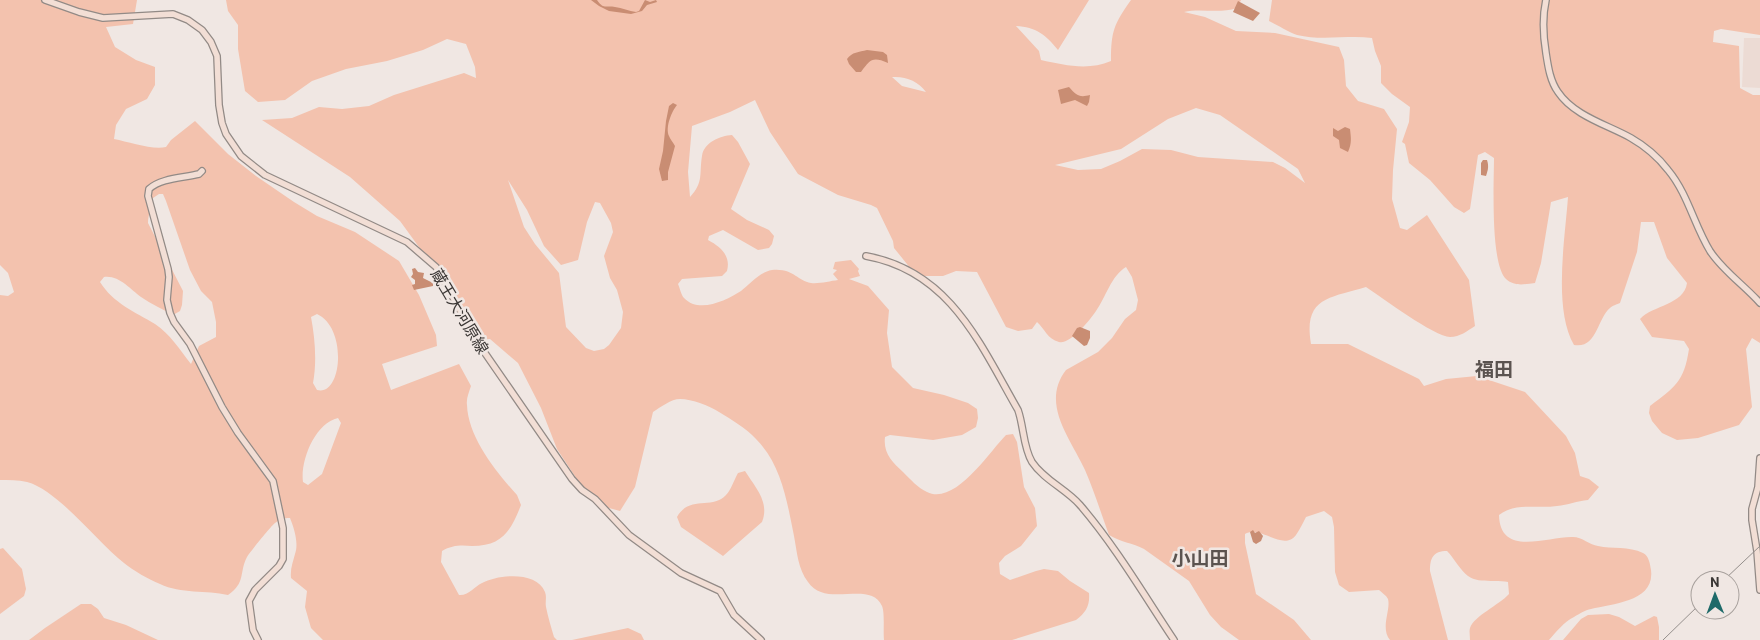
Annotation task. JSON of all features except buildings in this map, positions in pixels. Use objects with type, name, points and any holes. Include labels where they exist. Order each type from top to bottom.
[{"type":"street","name":"蔵王大河原線","points":[[45,0],[102,18],[173,14],[188,20],[202,30],[211,42],[217,56],[219,105],[222,123],[226,134],[241,156],[265,175],[407,242],[436,267],[478,342],[572,479],[582,490],[595,499],[628,535],[681,573],[720,591],[732,611],[761,640]]},
{"type":"street","points":[[1546,0],[1543,30],[1549,68],[1553,84],[1558,93],[1579,111],[1632,139],[1645,147],[1658,159],[1677,182],[1716,260],[1760,302]]},
{"type":"street","points":[[202,171],[199,174],[153,186],[149,189],[148,196],[170,277],[167,300],[170,313],[178,329],[190,344],[230,420],[248,449],[273,481],[282,528],[283,559],[255,590],[249,601],[253,630],[258,640]]},
{"type":"street","points":[[866,256],[886,260],[909,270],[934,286],[957,309],[1018,410],[1023,424],[1026,446],[1033,462],[1048,478],[1079,504],[1112,547],[1174,640]]},
{"type":"street","points":[[1760,458],[1758,487],[1752,509],[1752,520],[1760,590]]},
{"type":"shaded area","points":[[0,0],[137,0],[133,24],[106,27],[115,47],[136,60],[155,67],[155,85],[147,99],[126,109],[116,125],[114,139],[147,147],[166,147],[171,140],[195,121],[228,154],[256,176],[317,216],[355,232],[399,261],[419,295],[436,335],[437,346],[382,364],[391,390],[459,364],[471,386],[467,403],[472,429],[484,453],[500,476],[517,495],[521,505],[509,529],[498,540],[482,545],[449,548],[442,551],[441,562],[459,595],[471,591],[489,580],[507,576],[534,580],[541,585],[545,592],[548,614],[554,637],[557,640],[323,640],[311,628],[305,607],[307,591],[291,578],[296,540],[290,518],[282,519],[275,523],[256,545],[247,557],[240,582],[234,591],[228,595],[176,589],[141,575],[113,554],[51,495],[39,487],[24,481],[0,480],[0,295],[8,296],[14,292],[8,273],[0,265]],"holes":[[[163,194],[166,201],[190,270],[201,291],[212,302],[216,322],[216,337],[199,346],[191,364],[165,332],[111,296],[100,282],[104,277],[115,278],[145,300],[173,315],[180,311],[183,291],[148,223],[153,198]],[[317,314],[327,322],[334,333],[337,346],[338,360],[336,373],[332,383],[325,389],[317,390],[313,383],[315,350],[311,317]],[[338,418],[341,423],[322,474],[308,485],[303,482],[304,464],[307,454],[316,435],[330,421]]]},
{"type":"shaded area","points":[[226,0],[1089,0],[1058,50],[1049,40],[1035,30],[1016,26],[1039,51],[1041,60],[1067,65],[1094,66],[1111,61],[1115,28],[1131,0],[1241,0],[1237,8],[1230,10],[1184,12],[1205,17],[1236,31],[1275,33],[1339,47],[1344,60],[1346,86],[1358,101],[1384,109],[1397,129],[1392,199],[1400,228],[1407,230],[1427,215],[1469,280],[1475,326],[1460,335],[1450,337],[1433,331],[1366,287],[1331,297],[1315,308],[1311,317],[1311,344],[1348,344],[1419,379],[1424,386],[1446,379],[1477,376],[1525,392],[1566,436],[1575,453],[1580,476],[1589,479],[1599,487],[1588,500],[1549,507],[1520,507],[1506,511],[1499,515],[1501,528],[1507,536],[1516,541],[1527,542],[1573,537],[1598,546],[1638,551],[1645,554],[1650,563],[1650,581],[1640,595],[1621,602],[1584,611],[1570,619],[1549,640],[1470,640],[1470,629],[1476,619],[1509,594],[1508,582],[1482,581],[1472,578],[1462,571],[1447,551],[1442,551],[1433,556],[1430,571],[1448,640],[1390,640],[1386,630],[1389,603],[1386,596],[1379,590],[1349,592],[1339,585],[1335,572],[1332,517],[1324,511],[1306,517],[1296,535],[1285,541],[1258,533],[1251,532],[1245,534],[1245,543],[1256,594],[1294,620],[1311,640],[1239,640],[1221,627],[1210,615],[1189,581],[1144,549],[1109,535],[1085,470],[1060,421],[1056,396],[1059,383],[1066,370],[1098,352],[1112,338],[1125,319],[1136,310],[1138,300],[1132,277],[1126,267],[1116,276],[1100,305],[1089,320],[1069,340],[1064,342],[1055,341],[1037,322],[1032,329],[1018,331],[1006,327],[977,272],[956,271],[943,276],[922,276],[911,269],[894,248],[893,241],[877,208],[838,195],[798,174],[770,132],[755,100],[730,112],[692,126],[688,172],[690,197],[699,182],[703,151],[709,143],[718,138],[732,135],[750,164],[731,209],[747,220],[769,230],[774,236],[772,244],[769,248],[758,250],[723,230],[709,236],[708,240],[724,252],[728,261],[727,271],[722,276],[682,279],[678,284],[683,297],[690,303],[697,305],[713,304],[735,295],[759,276],[772,270],[785,271],[811,283],[838,280],[833,274],[837,270],[833,269],[835,262],[851,260],[859,269],[860,276],[849,279],[868,286],[889,310],[887,333],[892,367],[913,388],[944,395],[968,403],[977,409],[976,427],[962,435],[933,440],[890,435],[885,437],[885,448],[892,461],[920,488],[927,492],[938,494],[960,485],[1006,435],[1013,434],[1017,442],[1024,487],[1035,508],[1037,526],[1021,546],[1005,556],[999,563],[1000,574],[1010,580],[1044,569],[1058,571],[1089,593],[1087,608],[1076,620],[1012,640],[884,640],[883,609],[876,598],[858,594],[825,593],[816,590],[808,582],[800,566],[786,497],[772,460],[765,449],[748,431],[711,407],[685,399],[677,399],[653,412],[635,487],[620,511],[598,505],[584,490],[557,449],[541,408],[518,363],[490,339],[475,340],[435,269],[400,221],[350,177],[262,120],[292,118],[319,107],[342,109],[369,106],[394,95],[464,73],[476,78],[475,67],[466,44],[447,39],[423,50],[387,61],[346,69],[312,81],[285,100],[258,102],[245,91],[238,49],[238,25],[228,11]],"holes":[[[892,77],[902,77],[911,80],[926,92],[902,86]],[[1196,108],[1220,115],[1298,169],[1305,183],[1285,168],[1273,162],[1198,157],[1171,150],[1142,149],[1101,169],[1078,170],[1055,165],[1121,149],[1168,119]],[[508,180],[527,210],[544,246],[561,265],[578,260],[587,222],[595,202],[600,203],[611,223],[613,232],[604,256],[623,312],[621,328],[604,349],[594,351],[586,348],[566,327],[559,273],[535,244],[524,227]]]},
{"type":"shaded area","points":[[591,0],[597,0],[603,6],[618,7],[636,12],[639,11],[645,0],[650,2],[656,0],[657,2],[647,5],[642,11],[631,14],[609,11]]},
{"type":"shaded area","points":[[1272,0],[1760,0],[1760,35],[1721,29],[1714,31],[1713,42],[1739,46],[1740,88],[1753,95],[1760,95],[1760,343],[1752,338],[1746,349],[1752,407],[1739,425],[1698,438],[1677,440],[1662,433],[1652,421],[1649,413],[1650,406],[1677,383],[1684,369],[1689,349],[1684,341],[1652,337],[1640,319],[1680,296],[1685,290],[1687,283],[1667,258],[1654,222],[1641,222],[1637,252],[1620,303],[1611,307],[1606,313],[1596,332],[1588,342],[1582,345],[1574,345],[1564,313],[1562,293],[1568,197],[1551,202],[1541,263],[1535,283],[1520,284],[1509,282],[1501,270],[1497,257],[1494,222],[1494,158],[1485,152],[1478,155],[1470,209],[1464,213],[1454,207],[1430,180],[1409,163],[1405,144],[1402,142],[1409,122],[1410,107],[1381,83],[1381,66],[1372,38],[1315,38],[1294,34],[1269,21]]},
{"type":"shaded area","points":[[1238,1],[1260,13],[1253,21],[1233,12]]},
{"type":"shaded area","points":[[1744,38],[1760,38],[1760,88],[1742,87]]},
{"type":"shaded area","points":[[867,50],[883,52],[887,55],[888,63],[872,60],[861,72],[856,72],[847,59],[853,54]]},
{"type":"shaded area","points":[[1069,87],[1078,95],[1090,95],[1087,106],[1075,100],[1061,104],[1058,90]]},
{"type":"shaded area","points":[[673,103],[677,105],[670,119],[668,132],[675,146],[668,172],[668,180],[662,181],[659,169],[669,106]]},
{"type":"shaded area","points":[[1345,127],[1350,129],[1351,143],[1348,152],[1340,148],[1339,140],[1333,136],[1333,128],[1338,131]]},
{"type":"shaded area","points":[[1483,160],[1488,162],[1486,176],[1481,175],[1481,163]]},
{"type":"shaded area","points":[[415,268],[418,272],[424,273],[423,278],[433,283],[433,286],[414,290],[412,285],[415,284],[415,280],[411,277],[413,274],[412,269]]},
{"type":"shaded area","points":[[1080,327],[1090,331],[1090,338],[1087,345],[1084,346],[1072,336],[1077,328]]},
{"type":"shaded area","points":[[745,471],[763,501],[764,515],[762,522],[723,556],[681,527],[677,517],[688,506],[714,502],[726,495],[738,473]]},
{"type":"shaded area","points":[[1253,530],[1255,533],[1259,531],[1263,536],[1261,541],[1256,544],[1253,542],[1250,532]]},
{"type":"shaded area","points":[[3,548],[22,569],[26,589],[24,596],[0,614],[0,549]]},
{"type":"shaded area","points":[[81,604],[91,604],[98,609],[104,618],[126,625],[158,640],[29,640]]},
{"type":"shaded area","points":[[1609,614],[1635,626],[1654,616],[1657,617],[1659,640],[1563,640],[1581,619],[1588,615]]},
{"type":"shaded area","points":[[628,628],[641,634],[644,640],[572,640]]},
{"type":"railway","points":[[1735,570],[1760,546]]},
{"type":"railway","points":[[1663,640],[1690,614]]},
{"type":"district","name":"福田","points":[[1494,369]]},
{"type":"district","name":"小山田","points":[[1200,558]]}]
